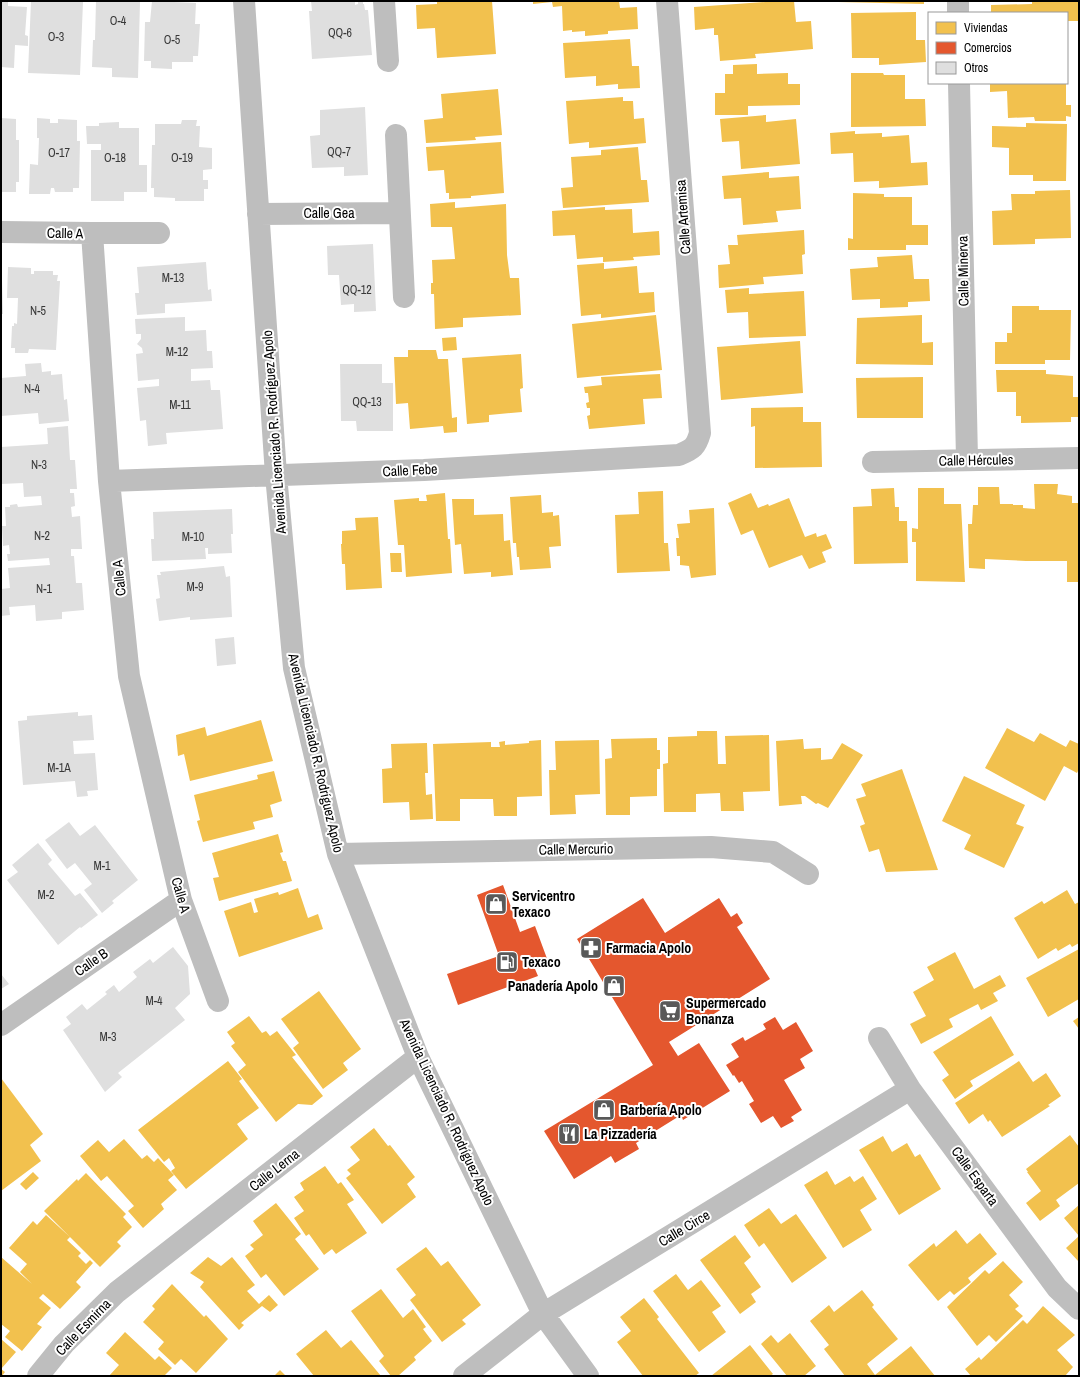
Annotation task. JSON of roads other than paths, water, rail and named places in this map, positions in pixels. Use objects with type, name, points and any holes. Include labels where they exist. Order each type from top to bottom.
[{"type":"street","name":"Avenida Licenciado R. Rodríguez Apolo","points":[[244,1],[276,475],[294,668],[338,854],[418,1057],[543,1314],[588,1376]]},
{"type":"street","points":[[384,1],[388,61]]},
{"type":"street","name":"Calle Artemisa","points":[[667,1],[700,433]]},
{"type":"street","points":[[958,1],[958,12]]},
{"type":"street","name":"Calle Minerva","points":[[959,84],[967,460]]},
{"type":"street","points":[[396,135],[404,297]]},
{"type":"street","name":"Calle Gea","points":[[258,214],[400,213]]},
{"type":"street","name":"Calle A","points":[[1,232],[92,233],[109,481],[129,676],[181,900],[218,1001]]},
{"type":"street","points":[[92,233],[159,232]]},
{"type":"street","name":"Calle Febe","points":[[109,481],[424,470],[679,454],[688,451],[697,444],[700,433]]},
{"type":"street","name":"Calle Hércules","points":[[873,462],[1079,458]]},
{"type":"street","name":"Calle Mercurio","points":[[338,854],[711,847],[773,852],[808,874]]},
{"type":"street","name":"Calle B","points":[[1,1025],[181,900]]},
{"type":"street","name":"Calle Esparta","points":[[879,1038],[910,1089],[1057,1288],[1079,1309]]},
{"type":"street","name":"Calle Lerna","points":[[130,1282],[418,1057]]},
{"type":"street","name":"Calle Circe","points":[[464,1376],[543,1314],[910,1089]]},
{"type":"street","name":"Calle Esmirna","points":[[38,1376],[64,1344],[117,1292],[130,1282]]},
{"type":"place","name":"Servicentro Texaco","points":[[496,904]]},
{"type":"place","name":"Farmacia Apolo","points":[[591,948]]},
{"type":"place","name":"Texaco","points":[[507,962]]},
{"type":"place","name":"Panadería Apolo","points":[[614,986]]},
{"type":"place","name":"Supermercado Bonanza","points":[[670,1011]]},
{"type":"place","name":"Barbería Apolo","points":[[604,1110]]},
{"type":"place","name":"La Pizzadería","points":[[569,1134]]}]
